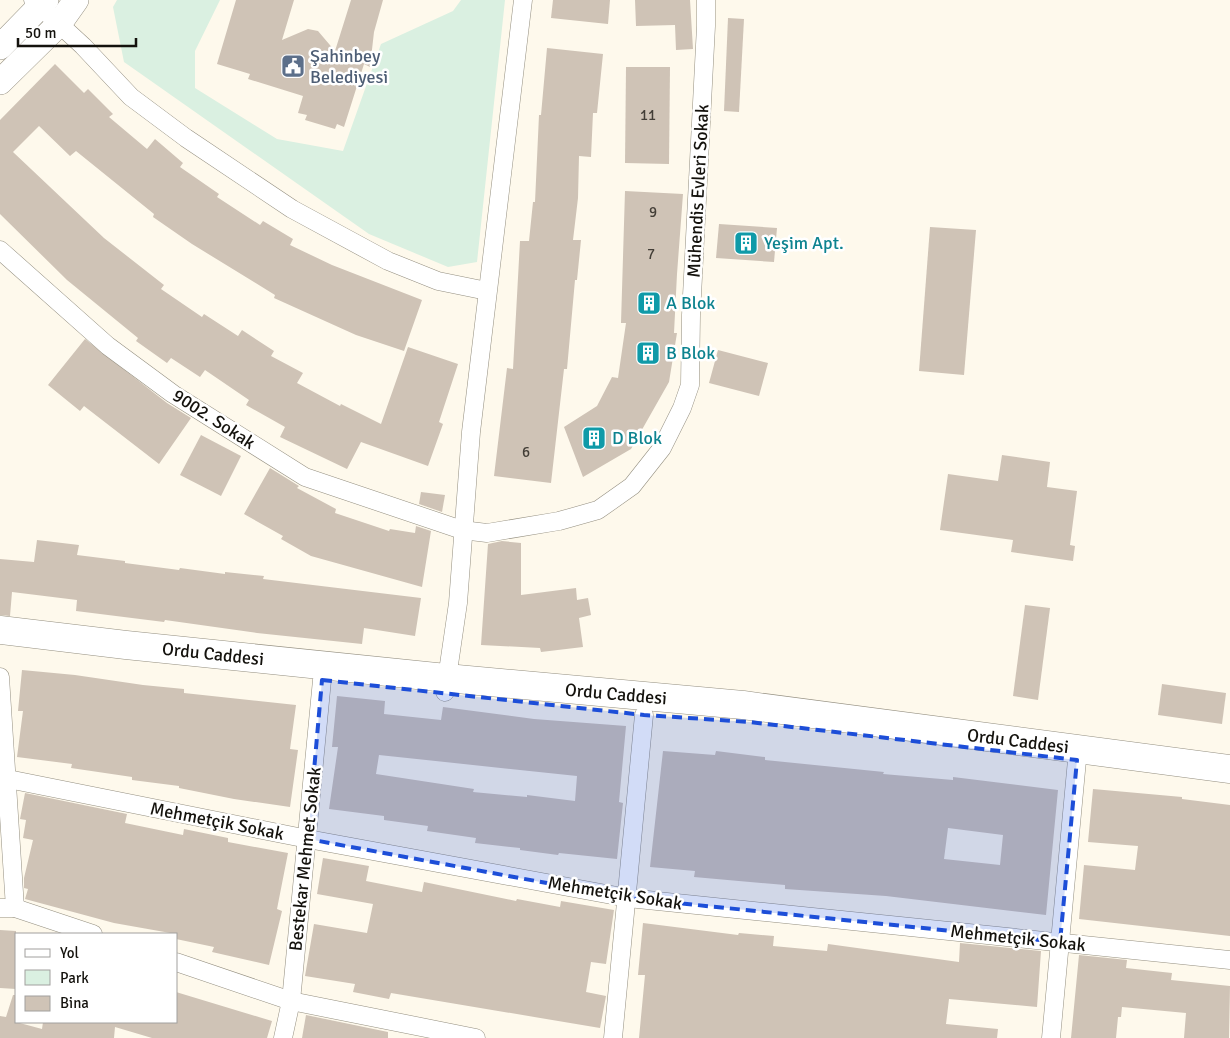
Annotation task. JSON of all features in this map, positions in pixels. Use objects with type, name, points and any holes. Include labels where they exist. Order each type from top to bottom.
[{"type":"main road","name":"Ordu Caddesi","points":[[0,630],[446,685],[644,715],[749,722],[1230,778]]},
{"type":"main road","name":"Ordu Caddesi","points":[[0,642],[322,680],[446,685],[744,705],[1230,769]]},
{"type":"street","points":[[0,82],[59,24],[76,0]]},
{"type":"street","points":[[446,685],[458,604],[462,530],[487,291],[523,0]]},
{"type":"street","name":"Mühendis Evleri Sokak","points":[[462,530],[487,533],[559,521],[598,510],[632,486],[662,448],[682,408],[690,385],[706,0]]},
{"type":"street","points":[[0,47],[40,2],[131,97],[186,138],[292,208],[388,261],[438,281],[487,291]]},
{"type":"street","name":"9002. Sokak","points":[[0,250],[108,346],[159,384],[305,477],[462,530]]},
{"type":"street","points":[[0,677],[8,779],[7,908],[90,933]]},
{"type":"street","name":"Bestekar Mehmet Sokak","points":[[283,1038],[291,1001],[322,680]]},
{"type":"street","points":[[613,1038],[628,898],[644,715]]},
{"type":"street","points":[[1051,1038],[1076,760]]},
{"type":"street","name":"Mehmetçik Sokak","points":[[8,779],[308,839],[628,898],[1230,960]]},
{"type":"street","points":[[178,963],[291,1001],[476,1038]]},
{"type":"highlighted area","points":[[322,680],[644,715],[749,722],[1077,760],[1060,942],[628,898],[308,839]]},
{"type":"green space","points":[[117,0],[220,0],[195,51],[195,88],[277,139],[343,151],[381,44],[453,11],[461,0],[505,0],[477,262],[448,267],[369,234],[124,62],[113,7]]},
{"type":"building","name":"Şahinbey Belediyesi","points":[[236,0],[294,0],[282,40],[308,29],[318,31],[335,51],[351,0],[383,0],[374,32],[370,67],[364,64],[344,127],[337,124],[335,129],[305,120],[307,115],[298,113],[303,96],[248,79],[250,74],[217,64]]},
{"type":"building","points":[[553,0],[610,0],[608,24],[551,18]]},
{"type":"building","points":[[635,0],[690,0],[693,49],[676,50],[675,25],[636,26]]},
{"type":"building","points":[[728,18],[744,19],[739,112],[724,111]]},
{"type":"building","points":[[547,48],[603,54],[597,113],[593,113],[591,157],[579,156],[578,198],[573,240],[581,240],[577,280],[575,280],[567,369],[564,369],[551,483],[494,476],[507,368],[513,369],[520,241],[529,241],[533,202],[535,202],[539,115],[541,115]]},
{"type":"building","points":[[55,64],[84,93],[88,89],[113,114],[109,117],[147,149],[155,139],[183,163],[180,167],[219,194],[217,197],[260,225],[263,221],[293,239],[290,245],[332,265],[422,300],[404,351],[356,335],[274,298],[275,295],[192,244],[153,217],[154,214],[76,151],[70,156],[39,126],[13,152],[104,238],[164,285],[161,289],[202,317],[204,314],[238,336],[242,330],[274,351],[271,356],[303,373],[297,383],[340,406],[341,404],[381,424],[408,347],[458,364],[439,422],[443,424],[428,466],[361,442],[347,469],[280,437],[285,427],[246,405],[249,400],[205,370],[200,377],[171,358],[167,363],[136,341],[138,338],[67,280],[0,214],[0,120]]},
{"type":"building","points":[[626,67],[670,67],[669,164],[625,163]]},
{"type":"building","points":[[625,191],[683,194],[674,333],[677,333],[669,382],[631,449],[583,477],[564,427],[597,406],[612,377],[618,378],[626,323],[621,323]]},
{"type":"building","name":"Yeşim Apt.","points":[[719,224],[777,228],[774,262],[716,258]]},
{"type":"building","points":[[930,227],[976,230],[964,375],[919,371]]},
{"type":"building","points":[[85,339],[167,403],[191,418],[159,464],[84,406],[80,411],[48,385]]},
{"type":"building","points":[[718,350],[768,363],[759,396],[709,383]]},
{"type":"building","points":[[201,435],[241,456],[221,496],[180,475]]},
{"type":"building","points":[[1002,455],[1050,462],[1047,487],[1077,491],[1070,545],[1075,546],[1073,561],[1011,552],[1013,540],[940,530],[948,474],[998,481]]},
{"type":"building","points":[[270,468],[299,486],[297,488],[336,509],[335,513],[389,531],[390,529],[415,533],[416,526],[431,531],[422,587],[311,556],[281,539],[283,536],[244,514]]},
{"type":"building","points":[[421,492],[445,495],[442,512],[419,504]]},
{"type":"building","points":[[37,540],[79,545],[77,555],[125,561],[125,563],[179,570],[180,568],[225,574],[225,572],[264,576],[263,579],[421,598],[415,636],[364,628],[362,644],[257,633],[165,620],[164,622],[76,611],[77,600],[12,592],[10,616],[0,615],[0,559],[34,562]]},
{"type":"building","points":[[502,541],[521,543],[521,595],[576,588],[577,600],[588,598],[591,615],[579,618],[583,647],[541,652],[540,648],[481,645],[488,544]]},
{"type":"building","points":[[1025,605],[1050,608],[1038,700],[1013,696]]},
{"type":"building","points":[[22,670],[184,689],[184,693],[296,705],[290,749],[298,750],[290,807],[234,799],[179,788],[179,786],[132,780],[132,777],[71,768],[72,764],[17,757],[23,711],[18,711]]},
{"type":"building","points":[[1162,684],[1226,693],[1222,724],[1158,715]]},
{"type":"building","points":[[337,696],[385,701],[384,714],[441,720],[443,707],[534,719],[626,726],[619,802],[623,803],[617,859],[559,853],[558,855],[475,843],[476,838],[427,831],[428,826],[384,820],[384,816],[329,809],[338,747],[332,747]],"holes":[[[379,755],[577,776],[575,801],[527,795],[527,797],[473,792],[474,789],[376,774]]]},
{"type":"building","points":[[663,751],[715,755],[716,751],[765,757],[765,760],[884,772],[883,774],[953,780],[953,777],[1058,790],[1046,915],[886,896],[785,889],[785,885],[694,877],[695,871],[650,867]],"holes":[[[948,828],[1003,835],[1000,865],[944,859]]]},
{"type":"building","points":[[1093,789],[1182,797],[1182,799],[1230,805],[1230,936],[1079,919],[1084,865],[1135,870],[1138,846],[1088,842]]},
{"type":"building","points":[[25,793],[127,814],[125,823],[183,835],[184,829],[228,838],[228,842],[288,853],[277,909],[282,911],[269,965],[212,952],[214,947],[178,939],[178,933],[114,923],[25,899],[28,889],[24,888],[24,878],[33,840],[23,838],[26,820],[20,819]]},
{"type":"building","points":[[323,858],[369,866],[366,881],[422,892],[424,882],[516,901],[517,899],[560,907],[561,901],[614,910],[606,964],[591,962],[586,992],[606,996],[600,1028],[391,993],[389,999],[353,992],[355,984],[305,976],[314,924],[367,933],[373,904],[317,894]]},
{"type":"building","points":[[643,923],[738,935],[739,933],[774,936],[773,946],[827,951],[828,944],[959,962],[960,943],[1041,951],[1037,1007],[949,999],[946,1024],[998,1029],[997,1038],[639,1038],[645,975],[638,975]]},
{"type":"building","points":[[0,930],[16,931],[15,989],[0,988]]},
{"type":"building","points":[[1079,955],[1127,960],[1126,968],[1172,973],[1171,980],[1230,986],[1229,1038],[1184,1038],[1186,1013],[1122,1007],[1121,1017],[1118,1017],[1116,1038],[1071,1038]]},
{"type":"building","points":[[178,993],[272,1021],[267,1038],[152,1038],[115,1027],[114,1038],[0,1038],[0,1016],[6,1017],[13,995],[15,995],[15,1023],[42,1029],[43,1023],[178,1023]]},
{"type":"building","points":[[306,1015],[388,1032],[388,1038],[302,1038]]},
{"type":"place","name":"Şahinbey Belediyesi","points":[[293,66]]},
{"type":"place","name":"Yeşim Apt.","points":[[746,243]]},
{"type":"place","name":"A Blok","points":[[649,303]]},
{"type":"place","name":"B Blok","points":[[648,353]]},
{"type":"place","name":"D Blok","points":[[594,438]]}]
